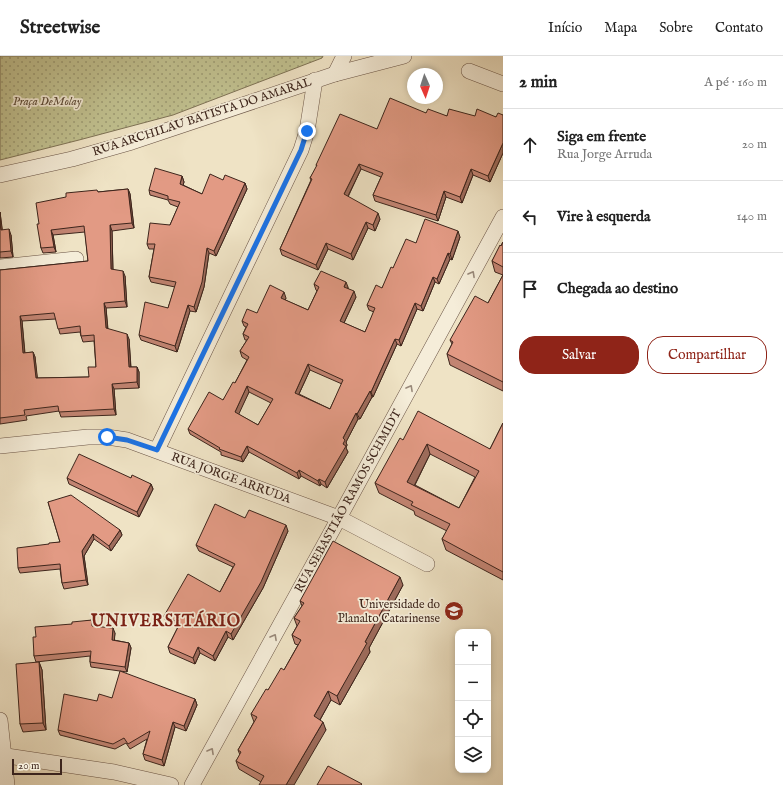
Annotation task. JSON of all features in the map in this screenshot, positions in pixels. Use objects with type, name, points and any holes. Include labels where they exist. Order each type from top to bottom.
[{"type":"street","points":[[335,74],[344,56]]},
{"type":"street","name":"RUA ARCHILAU BATISTA DO AMARAL","points":[[0,175],[72,159],[132,142],[315,80],[404,56]]},
{"type":"street","points":[[469,71],[503,84]]},
{"type":"street","points":[[157,450],[301,150],[307,131],[315,80]]},
{"type":"street","name":"RUA SEBASTIÃO RAMOS SCHMIDT","points":[[192,785],[503,217]]},
{"type":"street","points":[[0,267],[76,259]]},
{"type":"street","name":"RUA JORGE ARRUDA","points":[[0,446],[88,437],[107,437],[127,440],[339,518],[427,564]]},
{"type":"street","points":[[0,720],[2,754],[7,785]]},
{"type":"street","points":[[2,754],[114,772],[171,785]]},
{"type":"green space","name":"Praça DeMolay","points":[[0,56],[323,56],[322,58],[173,115],[0,160]]},
{"type":"building","points":[[390,98],[426,113],[428,109],[447,116],[449,109],[475,116],[477,109],[496,117],[498,113],[503,115],[503,143],[488,176],[471,169],[460,197],[444,191],[436,215],[373,195],[383,173],[359,164],[344,194],[378,213],[373,225],[366,222],[351,254],[326,243],[316,265],[280,249],[312,179],[310,178],[340,114],[377,129]]},
{"type":"building","points":[[155,168],[182,176],[180,184],[202,194],[210,174],[223,180],[225,175],[245,183],[214,251],[207,248],[202,282],[194,307],[188,305],[175,346],[139,335],[145,302],[168,308],[176,282],[149,277],[155,244],[147,244],[150,223],[170,225],[180,202],[168,199],[168,196],[149,190]]},
{"type":"building","points":[[128,189],[132,223],[110,225],[111,269],[123,271],[125,301],[104,303],[106,328],[127,334],[129,367],[137,367],[137,382],[112,384],[114,409],[59,412],[58,406],[24,410],[25,415],[0,418],[0,270],[88,261],[84,226],[51,230],[54,247],[41,248],[37,224],[39,224],[36,203],[66,197],[66,193],[97,190],[98,192]],"holes":[[[54,313],[58,329],[80,326],[81,336],[94,335],[96,367],[88,367],[89,377],[36,378],[33,352],[23,353],[20,316]]]},
{"type":"building","points":[[425,219],[458,231],[450,254],[448,253],[437,279],[433,277],[421,306],[415,303],[399,340],[395,339],[371,392],[370,391],[357,414],[356,413],[343,438],[345,440],[343,444],[346,446],[325,482],[319,479],[318,481],[299,470],[297,473],[247,446],[241,457],[219,449],[220,448],[188,429],[209,392],[223,400],[233,382],[235,383],[249,357],[240,351],[249,337],[243,334],[248,324],[242,321],[247,309],[257,313],[270,285],[284,292],[281,298],[308,310],[319,287],[314,284],[321,271],[346,282],[344,287],[354,291],[340,321],[365,332],[375,308],[367,305],[376,285],[382,288],[406,239],[416,243]],"holes":[[[308,364],[343,380],[330,409],[295,393]],[[247,386],[273,399],[258,425],[235,412]]]},
{"type":"building","points":[[0,224],[1,230],[9,229],[11,251],[0,252]]},
{"type":"building","points":[[503,242],[503,267],[492,261]]},
{"type":"building","points":[[503,275],[503,382],[447,354],[453,342],[450,340],[475,296],[488,303]]},
{"type":"building","points":[[418,411],[490,449],[503,423],[503,572],[442,539],[450,524],[411,505],[413,502],[375,483],[400,438],[403,440]],"holes":[[[427,444],[479,471],[459,508],[407,482]]]},
{"type":"building","points":[[79,454],[131,478],[132,475],[151,484],[137,512],[67,478]]},
{"type":"building","points":[[71,495],[120,530],[109,546],[93,534],[82,551],[86,580],[62,583],[60,564],[18,568],[17,548],[60,542],[48,502]]},
{"type":"building","points":[[215,504],[245,518],[249,510],[286,525],[261,582],[231,634],[226,631],[213,656],[198,647],[193,658],[168,647],[180,623],[164,616],[188,574],[220,592],[235,564],[196,545]]},
{"type":"building","points":[[333,541],[400,577],[365,642],[367,643],[337,696],[328,691],[314,716],[323,722],[286,785],[259,785],[264,776],[236,761],[241,752],[238,750],[257,717],[251,714],[281,668],[284,670],[301,640],[292,635],[300,621],[294,618],[304,603],[300,601]]},
{"type":"building","points":[[92,620],[92,626],[113,628],[112,640],[129,643],[125,667],[90,662],[91,651],[34,656],[33,637],[36,637],[35,627],[72,624],[72,622]]},
{"type":"building","points":[[39,662],[43,723],[20,724],[16,664]]},
{"type":"building","points":[[120,671],[195,699],[184,726],[173,722],[162,760],[143,754],[150,731],[128,744],[124,738],[113,744],[58,730],[64,694],[97,701],[99,694],[112,698]]},
{"type":"building","points":[[328,766],[362,784],[317,785]]},
{"type":"place","name":"Universidade do Planalto Catarinense","points":[[454,611]]},
{"type":"district","name":"UNIVERSITÁRIO","points":[[166,622]]},
{"type":"route","points":[[107,437],[127,440],[157,450],[301,150],[307,131]]}]
